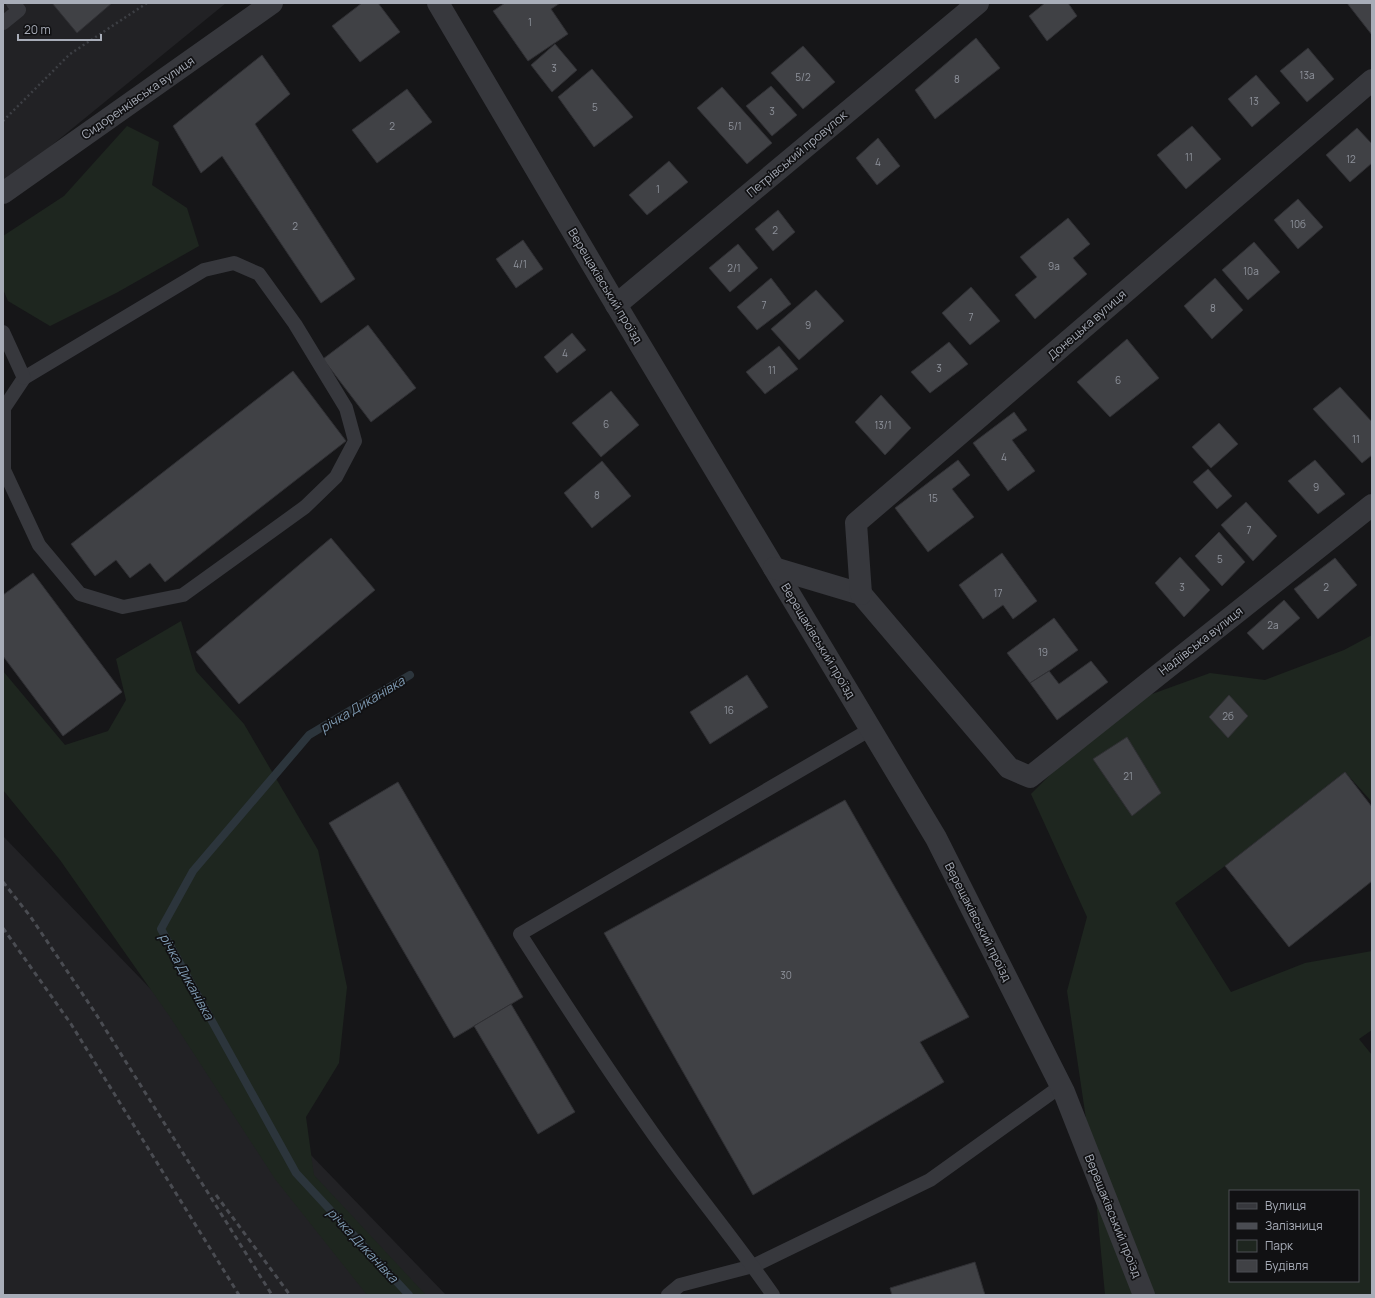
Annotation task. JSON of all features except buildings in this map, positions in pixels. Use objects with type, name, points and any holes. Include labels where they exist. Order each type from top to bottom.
[{"type":"street","name":"Сидоренківська вулиця","points":[[3,193],[272,3]]},
{"type":"street","name":"Верещаківський проїзд","points":[[438,3],[616,305],[936,838],[1061,1086],[1144,1295]]},
{"type":"street","name":"Петрівський провулок","points":[[616,305],[978,3]]},
{"type":"street","name":"Донецька вулиця","points":[[861,594],[856,522],[1372,80]]},
{"type":"street","name":"Надіївська вулиця","points":[[861,594],[1009,768],[1030,777],[1372,505]]},
{"type":"street","name":"Верещаківський проїзд","points":[[774,568],[861,594]]},
{"type":"lane","points":[[3,23],[19,10],[14,3]]},
{"type":"lane","points":[[234,263],[259,274],[295,324],[346,408],[355,441],[336,477],[305,507],[189,590],[182,595],[123,607],[80,594],[38,545],[4,470],[4,408],[24,378],[204,270],[234,263]]},
{"type":"lane","points":[[3,332],[24,378]]},
{"type":"lane","points":[[773,1295],[753,1266],[647,1126],[586,1037],[520,934],[871,729]]},
{"type":"lane","points":[[668,1295],[680,1285],[753,1266],[930,1180],[1061,1086]]},
{"type":"path","points":[[3,121],[70,54],[147,3]]},
{"type":"shaded area","points":[[3,3],[226,3],[3,185]]},
{"type":"shaded area","points":[[3,836],[446,1295],[3,1295]]},
{"type":"green space","points":[[127,126],[159,142],[152,185],[187,208],[199,246],[118,292],[50,326],[8,301],[3,289],[3,236],[64,196]]},
{"type":"green space","points":[[181,621],[196,671],[244,724],[318,850],[347,987],[339,1063],[306,1117],[314,1175],[426,1295],[367,1295],[275,1179],[170,1017],[60,860],[3,790],[3,671],[65,745],[108,731],[126,700],[116,659]]},
{"type":"green space","points":[[1372,635],[1372,802],[1345,772],[1225,866],[1175,903],[1231,992],[1305,963],[1372,951],[1372,1030],[1359,1039],[1372,1055],[1372,1295],[1105,1295],[1093,1166],[1067,991],[1087,917],[1031,794],[1119,706],[1210,673],[1265,680],[1344,650]]},
{"type":"waterway","name":"річка Диканівка","points":[[409,1295],[296,1173],[161,929],[193,871],[309,735],[410,675]]},
{"type":"railway","points":[[3,882],[30,916],[94,1011],[272,1295]]},
{"type":"railway","points":[[3,928],[71,1024],[239,1295]]},
{"type":"railway","points":[[216,1195],[290,1295]]}]
